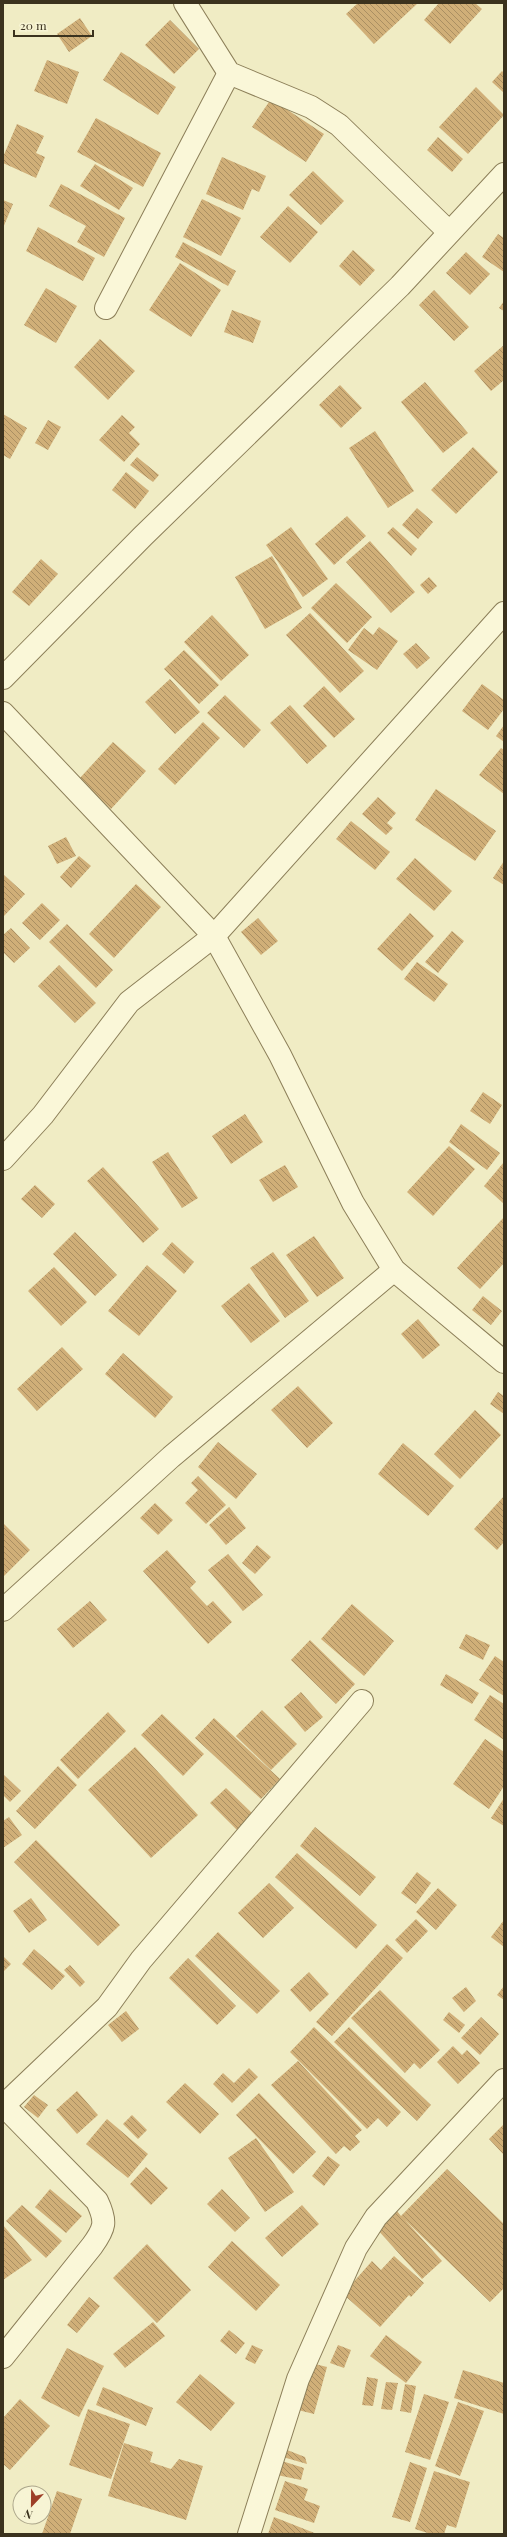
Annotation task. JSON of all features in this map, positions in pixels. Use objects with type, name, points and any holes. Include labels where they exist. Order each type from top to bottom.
[{"type":"street","points":[[185,3],[229,73],[311,107],[339,125],[449,232]]},
{"type":"street","points":[[106,308],[229,73]]},
{"type":"street","points":[[3,678],[143,536],[400,286],[504,174]]},
{"type":"street","points":[[3,1159],[43,1115],[129,1002],[214,936],[504,613]]},
{"type":"street","points":[[3,713],[214,936],[280,1055],[353,1203],[394,1270],[504,1362]]},
{"type":"street","points":[[3,1610],[171,1457],[394,1270]]},
{"type":"street","points":[[3,2357],[102,2233],[105,2218],[97,2201],[3,2106],[107,2007],[141,1960],[362,1701]]},
{"type":"street","points":[[249,2534],[298,2379],[356,2248],[376,2217],[504,2080]]},
{"type":"building","points":[[358,3],[418,3],[374,44],[346,14]]},
{"type":"building","points":[[439,3],[475,3],[482,9],[450,44],[424,20]]},
{"type":"building","points":[[80,18],[92,36],[69,52],[57,34]]},
{"type":"building","points":[[170,20],[199,49],[174,74],[145,45]]},
{"type":"building","points":[[121,52],[176,87],[158,115],[103,80]]},
{"type":"building","points":[[47,60],[79,72],[67,104],[34,91]]},
{"type":"building","points":[[502,71],[504,73],[504,93],[492,82]]},
{"type":"building","points":[[476,87],[504,115],[468,154],[439,127]]},
{"type":"building","points":[[271,99],[324,134],[306,162],[252,127]]},
{"type":"building","points":[[96,118],[161,153],[143,187],[77,152]]},
{"type":"building","points":[[17,124],[44,136],[36,153],[45,157],[36,178],[3,163],[3,157]]},
{"type":"building","points":[[438,137],[463,159],[452,172],[427,150]]},
{"type":"building","points":[[222,157],[266,176],[259,192],[252,189],[243,210],[206,194]]},
{"type":"building","points":[[95,164],[133,188],[119,210],[80,186]]},
{"type":"building","points":[[313,171],[344,201],[321,225],[289,195]]},
{"type":"building","points":[[61,184],[125,218],[104,257],[77,242],[86,226],[49,206]]},
{"type":"building","points":[[202,199],[241,218],[221,256],[183,237]]},
{"type":"building","points":[[3,200],[13,204],[3,228]]},
{"type":"building","points":[[288,206],[318,232],[290,263],[260,237]]},
{"type":"building","points":[[38,227],[95,258],[83,281],[26,251]]},
{"type":"building","points":[[498,234],[504,238],[504,272],[482,257]]},
{"type":"building","points":[[183,242],[236,271],[228,286],[175,257]]},
{"type":"building","points":[[353,250],[375,270],[360,286],[339,266]]},
{"type":"building","points":[[466,252],[490,274],[470,295],[446,273]]},
{"type":"building","points":[[180,263],[221,290],[191,337],[149,310]]},
{"type":"building","points":[[46,288],[77,306],[56,343],[24,325]]},
{"type":"building","points":[[434,290],[469,327],[454,341],[419,305]]},
{"type":"building","points":[[504,301],[504,311],[499,308]]},
{"type":"building","points":[[232,310],[261,321],[253,343],[224,332]]},
{"type":"building","points":[[100,339],[135,371],[108,400],[74,367]]},
{"type":"building","points":[[504,345],[504,380],[491,391],[474,371]]},
{"type":"building","points":[[425,382],[468,433],[443,453],[401,402]]},
{"type":"building","points":[[340,385],[362,408],[341,428],[319,405]]},
{"type":"building","points":[[3,414],[27,428],[10,459],[3,455]]},
{"type":"building","points":[[122,415],[135,427],[129,433],[140,444],[124,462],[99,440]]},
{"type":"building","points":[[48,420],[61,427],[48,450],[35,443]]},
{"type":"building","points":[[375,431],[414,491],[388,508],[349,448]]},
{"type":"building","points":[[473,447],[498,472],[456,514],[431,490]]},
{"type":"building","points":[[137,457],[159,475],[153,482],[130,465]]},
{"type":"building","points":[[126,472],[149,491],[135,509],[112,490]]},
{"type":"building","points":[[417,508],[433,522],[418,539],[402,525]]},
{"type":"building","points":[[347,516],[366,536],[334,565],[315,544]]},
{"type":"building","points":[[291,527],[328,579],[303,597],[266,545]]},
{"type":"building","points":[[393,527],[417,549],[411,556],[387,533]]},
{"type":"building","points":[[370,541],[415,592],[391,613],[346,562]]},
{"type":"building","points":[[272,556],[302,608],[265,629],[235,577]]},
{"type":"building","points":[[41,559],[58,574],[29,606],[12,592]]},
{"type":"building","points":[[429,577],[437,586],[428,594],[420,585]]},
{"type":"building","points":[[336,583],[372,617],[347,643],[311,608]]},
{"type":"building","points":[[310,613],[364,671],[340,693],[286,635]]},
{"type":"building","points":[[212,615],[249,655],[221,681],[184,642]]},
{"type":"building","points":[[379,627],[398,641],[377,670],[348,650],[364,628],[373,635]]},
{"type":"building","points":[[416,643],[430,658],[417,669],[403,654]]},
{"type":"building","points":[[184,650],[219,685],[199,704],[164,669]]},
{"type":"building","points":[[170,679],[200,712],[175,734],[145,702]]},
{"type":"building","points":[[482,684],[504,700],[504,709],[488,730],[462,711]]},
{"type":"building","points":[[324,686],[355,719],[334,738],[303,706]]},
{"type":"building","points":[[225,695],[261,730],[244,748],[207,713]]},
{"type":"building","points":[[290,705],[327,746],[307,764],[270,723]]},
{"type":"building","points":[[203,722],[220,738],[175,785],[158,769]]},
{"type":"building","points":[[504,725],[504,742],[496,736]]},
{"type":"building","points":[[113,742],[146,771],[111,809],[79,779]]},
{"type":"building","points":[[501,748],[504,750],[504,794],[479,775]]},
{"type":"building","points":[[436,789],[496,831],[475,861],[415,820]]},
{"type":"building","points":[[378,797],[396,813],[387,823],[393,828],[386,835],[362,814]]},
{"type":"building","points":[[351,821],[390,852],[375,870],[336,839]]},
{"type":"building","points":[[66,837],[76,856],[57,864],[48,846]]},
{"type":"building","points":[[79,856],[91,866],[71,888],[60,877]]},
{"type":"building","points":[[415,858],[452,891],[434,911],[396,879]]},
{"type":"building","points":[[504,861],[504,885],[493,878]]},
{"type":"building","points":[[3,874],[25,894],[3,917]]},
{"type":"building","points":[[136,884],[161,907],[114,958],[89,934]]},
{"type":"building","points":[[42,903],[60,920],[40,940],[22,923]]},
{"type":"building","points":[[410,913],[434,936],[402,971],[377,949]]},
{"type":"building","points":[[258,918],[278,941],[261,955],[241,932]]},
{"type":"building","points":[[67,924],[113,970],[96,988],[49,942]]},
{"type":"building","points":[[11,928],[30,948],[14,963],[3,952],[3,935]]},
{"type":"building","points":[[452,931],[464,941],[438,973],[425,962]]},
{"type":"building","points":[[417,962],[448,984],[434,1002],[404,979]]},
{"type":"building","points":[[59,965],[96,1003],[75,1023],[38,986]]},
{"type":"building","points":[[483,1092],[502,1105],[490,1124],[470,1111]]},
{"type":"building","points":[[245,1114],[263,1142],[231,1164],[212,1136]]},
{"type":"building","points":[[461,1124],[500,1153],[487,1170],[449,1142]]},
{"type":"building","points":[[449,1146],[475,1169],[433,1216],[407,1192]]},
{"type":"building","points":[[168,1152],[198,1198],[182,1208],[152,1162]]},
{"type":"building","points":[[504,1162],[504,1204],[484,1186]]},
{"type":"building","points":[[285,1165],[298,1187],[273,1202],[259,1180]]},
{"type":"building","points":[[103,1167],[159,1229],[143,1243],[87,1181]]},
{"type":"building","points":[[35,1185],[55,1204],[42,1218],[21,1199]]},
{"type":"building","points":[[504,1217],[504,1263],[480,1289],[457,1268]]},
{"type":"building","points":[[75,1232],[117,1275],[95,1296],[53,1254]]},
{"type":"building","points":[[314,1236],[344,1278],[317,1297],[286,1255]]},
{"type":"building","points":[[172,1242],[194,1262],[184,1274],[162,1254]]},
{"type":"building","points":[[273,1252],[309,1301],[285,1318],[250,1268]]},
{"type":"building","points":[[147,1265],[177,1291],[139,1336],[108,1311]]},
{"type":"building","points":[[54,1267],[87,1302],[61,1326],[28,1291]]},
{"type":"building","points":[[249,1283],[280,1321],[251,1343],[221,1306]]},
{"type":"building","points":[[483,1296],[502,1311],[491,1325],[472,1310]]},
{"type":"building","points":[[418,1319],[440,1345],[423,1359],[401,1334]]},
{"type":"building","points":[[62,1347],[83,1369],[37,1411],[17,1389]]},
{"type":"building","points":[[123,1353],[173,1397],[155,1418],[105,1374]]},
{"type":"building","points":[[298,1386],[333,1423],[307,1448],[271,1410]]},
{"type":"building","points":[[498,1392],[504,1396],[504,1414],[490,1404]]},
{"type":"building","points":[[475,1410],[501,1435],[460,1479],[434,1454]]},
{"type":"building","points":[[218,1442],[257,1474],[236,1499],[198,1467]]},
{"type":"building","points":[[403,1443],[454,1486],[428,1516],[378,1474]]},
{"type":"building","points":[[198,1476],[226,1505],[206,1524],[185,1503],[198,1490],[191,1483]]},
{"type":"building","points":[[504,1496],[504,1542],[497,1550],[474,1529]]},
{"type":"building","points":[[155,1503],[173,1520],[158,1535],[140,1518]]},
{"type":"building","points":[[229,1507],[246,1528],[226,1545],[209,1525]]},
{"type":"building","points":[[3,1523],[30,1550],[3,1577]]},
{"type":"building","points":[[257,1545],[271,1557],[255,1574],[242,1563]]},
{"type":"building","points":[[167,1550],[196,1582],[190,1588],[207,1606],[213,1601],[232,1622],[208,1644],[143,1571]]},
{"type":"building","points":[[228,1554],[263,1595],[243,1611],[208,1570]]},
{"type":"building","points":[[90,1601],[107,1620],[73,1648],[57,1629]]},
{"type":"building","points":[[352,1604],[394,1641],[364,1676],[321,1639]]},
{"type":"building","points":[[466,1634],[490,1645],[483,1660],[459,1648]]},
{"type":"building","points":[[310,1640],[355,1684],[336,1704],[291,1660]]},
{"type":"building","points":[[495,1656],[504,1662],[504,1696],[479,1680]]},
{"type":"building","points":[[446,1674],[479,1693],[472,1704],[440,1685]]},
{"type":"building","points":[[301,1692],[323,1717],[305,1732],[284,1707]]},
{"type":"building","points":[[490,1695],[504,1704],[504,1740],[474,1720]]},
{"type":"building","points":[[262,1710],[297,1744],[271,1770],[236,1736]]},
{"type":"building","points":[[108,1712],[126,1731],[78,1779],[60,1760]]},
{"type":"building","points":[[162,1714],[204,1754],[183,1776],[141,1735]]},
{"type":"building","points":[[214,1718],[280,1779],[261,1799],[195,1738]]},
{"type":"building","points":[[485,1739],[504,1752],[504,1786],[489,1809],[453,1784]]},
{"type":"building","points":[[135,1747],[198,1815],[151,1858],[88,1790]]},
{"type":"building","points":[[58,1766],[77,1785],[35,1829],[16,1811]]},
{"type":"building","points":[[3,1774],[21,1791],[10,1802],[3,1795]]},
{"type":"building","points":[[226,1788],[254,1815],[238,1831],[210,1803]]},
{"type":"building","points":[[504,1798],[504,1826],[491,1818]]},
{"type":"building","points":[[9,1817],[22,1835],[3,1848],[3,1821]]},
{"type":"building","points":[[315,1827],[376,1877],[360,1896],[300,1846]]},
{"type":"building","points":[[36,1840],[120,1925],[98,1946],[14,1862]]},
{"type":"building","points":[[297,1853],[377,1925],[356,1949],[275,1877]]},
{"type":"building","points":[[417,1872],[431,1883],[416,1904],[401,1893]]},
{"type":"building","points":[[269,1883],[294,1908],[263,1938],[238,1913]]},
{"type":"building","points":[[438,1888],[457,1905],[436,1930],[416,1912]]},
{"type":"building","points":[[31,1898],[47,1920],[29,1933],[13,1911]]},
{"type":"building","points":[[416,1919],[428,1931],[407,1953],[395,1940]]},
{"type":"building","points":[[504,1920],[504,1947],[491,1937]]},
{"type":"building","points":[[218,1932],[280,1991],[257,2014],[195,1956]]},
{"type":"building","points":[[387,1944],[403,1958],[332,2036],[316,2022]]},
{"type":"building","points":[[34,1949],[65,1976],[52,1990],[22,1964]]},
{"type":"building","points":[[3,1956],[11,1964],[3,1972]]},
{"type":"building","points":[[188,1958],[236,2006],[217,2025],[169,1978]]},
{"type":"building","points":[[70,1965],[85,1982],[80,1987],[64,1970]]},
{"type":"building","points":[[309,1972],[329,1994],[310,2012],[290,1990]]},
{"type":"building","points":[[504,1986],[504,2000],[497,1995]]},
{"type":"building","points":[[466,1987],[476,2001],[464,2012],[452,1998]]},
{"type":"building","points":[[380,1990],[440,2050],[420,2069],[414,2063],[405,2073],[351,2018]]},
{"type":"building","points":[[126,2011],[139,2029],[122,2042],[108,2025]]},
{"type":"building","points":[[449,2012],[465,2025],[459,2033],[443,2020]]},
{"type":"building","points":[[481,2017],[499,2034],[480,2055],[461,2038]]},
{"type":"building","points":[[314,2027],[401,2112],[387,2127],[378,2118],[367,2129],[290,2052]]},
{"type":"building","points":[[349,2027],[431,2105],[417,2121],[334,2042]]},
{"type":"building","points":[[453,2046],[462,2055],[467,2050],[480,2063],[458,2084],[437,2062]]},
{"type":"building","points":[[298,2061],[362,2130],[355,2136],[360,2142],[350,2151],[344,2146],[336,2154],[271,2085]]},
{"type":"building","points":[[249,2068],[258,2077],[232,2103],[213,2084],[223,2073],[234,2083]]},
{"type":"building","points":[[185,2083],[219,2114],[200,2134],[166,2102]]},
{"type":"building","points":[[77,2091],[98,2115],[77,2134],[56,2110]]},
{"type":"building","points":[[259,2093],[316,2152],[293,2174],[236,2115]]},
{"type":"building","points":[[34,2095],[48,2105],[38,2118],[24,2107]]},
{"type":"building","points":[[132,2115],[147,2130],[138,2139],[123,2124]]},
{"type":"building","points":[[107,2119],[148,2154],[128,2178],[86,2144]]},
{"type":"building","points":[[504,2124],[504,2155],[489,2139]]},
{"type":"building","points":[[256,2138],[294,2192],[265,2212],[228,2158]]},
{"type":"building","points":[[328,2156],[340,2165],[324,2186],[312,2176]]},
{"type":"building","points":[[146,2167],[168,2188],[151,2205],[130,2184]]},
{"type":"building","points":[[447,2169],[504,2224],[504,2288],[490,2302],[405,2220],[442,2261],[422,2279],[376,2228],[397,2211],[401,2216]]},
{"type":"building","points":[[50,2189],[82,2216],[66,2233],[35,2207]]},
{"type":"building","points":[[222,2189],[250,2218],[235,2232],[207,2204]]},
{"type":"building","points":[[22,2205],[62,2241],[46,2258],[6,2221]]},
{"type":"building","points":[[302,2205],[319,2224],[282,2257],[265,2238]]},
{"type":"building","points":[[3,2225],[32,2260],[3,2280]]},
{"type":"building","points":[[232,2241],[280,2285],[256,2311],[208,2267]]},
{"type":"building","points":[[147,2244],[191,2290],[157,2323],[113,2278]]},
{"type":"building","points":[[394,2256],[424,2283],[411,2297],[409,2295],[380,2327],[343,2294],[372,2261],[381,2270]]},
{"type":"building","points":[[89,2297],[100,2306],[77,2333],[67,2325]]},
{"type":"building","points":[[153,2322],[165,2336],[125,2368],[113,2354]]},
{"type":"building","points":[[229,2330],[245,2343],[236,2354],[220,2341]]},
{"type":"building","points":[[386,2335],[422,2362],[406,2383],[370,2356]]},
{"type":"building","points":[[252,2345],[263,2350],[255,2364],[245,2359]]},
{"type":"building","points":[[338,2345],[351,2350],[344,2368],[330,2363]]},
{"type":"building","points":[[67,2348],[104,2366],[79,2417],[41,2398]]},
{"type":"building","points":[[307,2362],[327,2367],[314,2414],[294,2409]]},
{"type":"building","points":[[463,2370],[504,2383],[504,2414],[454,2398]]},
{"type":"building","points":[[200,2374],[235,2403],[211,2431],[176,2402]]},
{"type":"building","points":[[367,2377],[378,2379],[373,2406],[362,2405]]},
{"type":"building","points":[[386,2382],[398,2383],[392,2410],[381,2409]]},
{"type":"building","points":[[405,2384],[416,2386],[411,2413],[400,2411]]},
{"type":"building","points":[[103,2387],[153,2408],[146,2426],[96,2405]]},
{"type":"building","points":[[424,2394],[449,2402],[430,2460],[405,2452]]},
{"type":"building","points":[[20,2399],[50,2426],[10,2470],[3,2464],[3,2418]]},
{"type":"building","points":[[458,2402],[484,2411],[460,2476],[435,2466]]},
{"type":"building","points":[[88,2409],[130,2424],[111,2479],[69,2465]]},
{"type":"building","points":[[124,2443],[153,2452],[150,2462],[171,2469],[179,2459],[203,2466],[186,2520],[108,2496]]},
{"type":"building","points":[[277,2446],[305,2457],[307,2464],[276,2455]]},
{"type":"building","points":[[282,2461],[304,2468],[301,2480],[277,2475]]},
{"type":"building","points":[[410,2462],[427,2468],[410,2522],[392,2517]]},
{"type":"building","points":[[434,2471],[470,2482],[456,2528],[447,2525],[444,2534],[431,2534],[415,2529]]},
{"type":"building","points":[[285,2481],[308,2489],[304,2500],[320,2506],[314,2523],[275,2510]]},
{"type":"building","points":[[57,2491],[82,2499],[70,2534],[42,2534],[45,2525],[52,2525],[52,2505]]},
{"type":"building","points":[[274,2517],[317,2534],[268,2534]]}]
